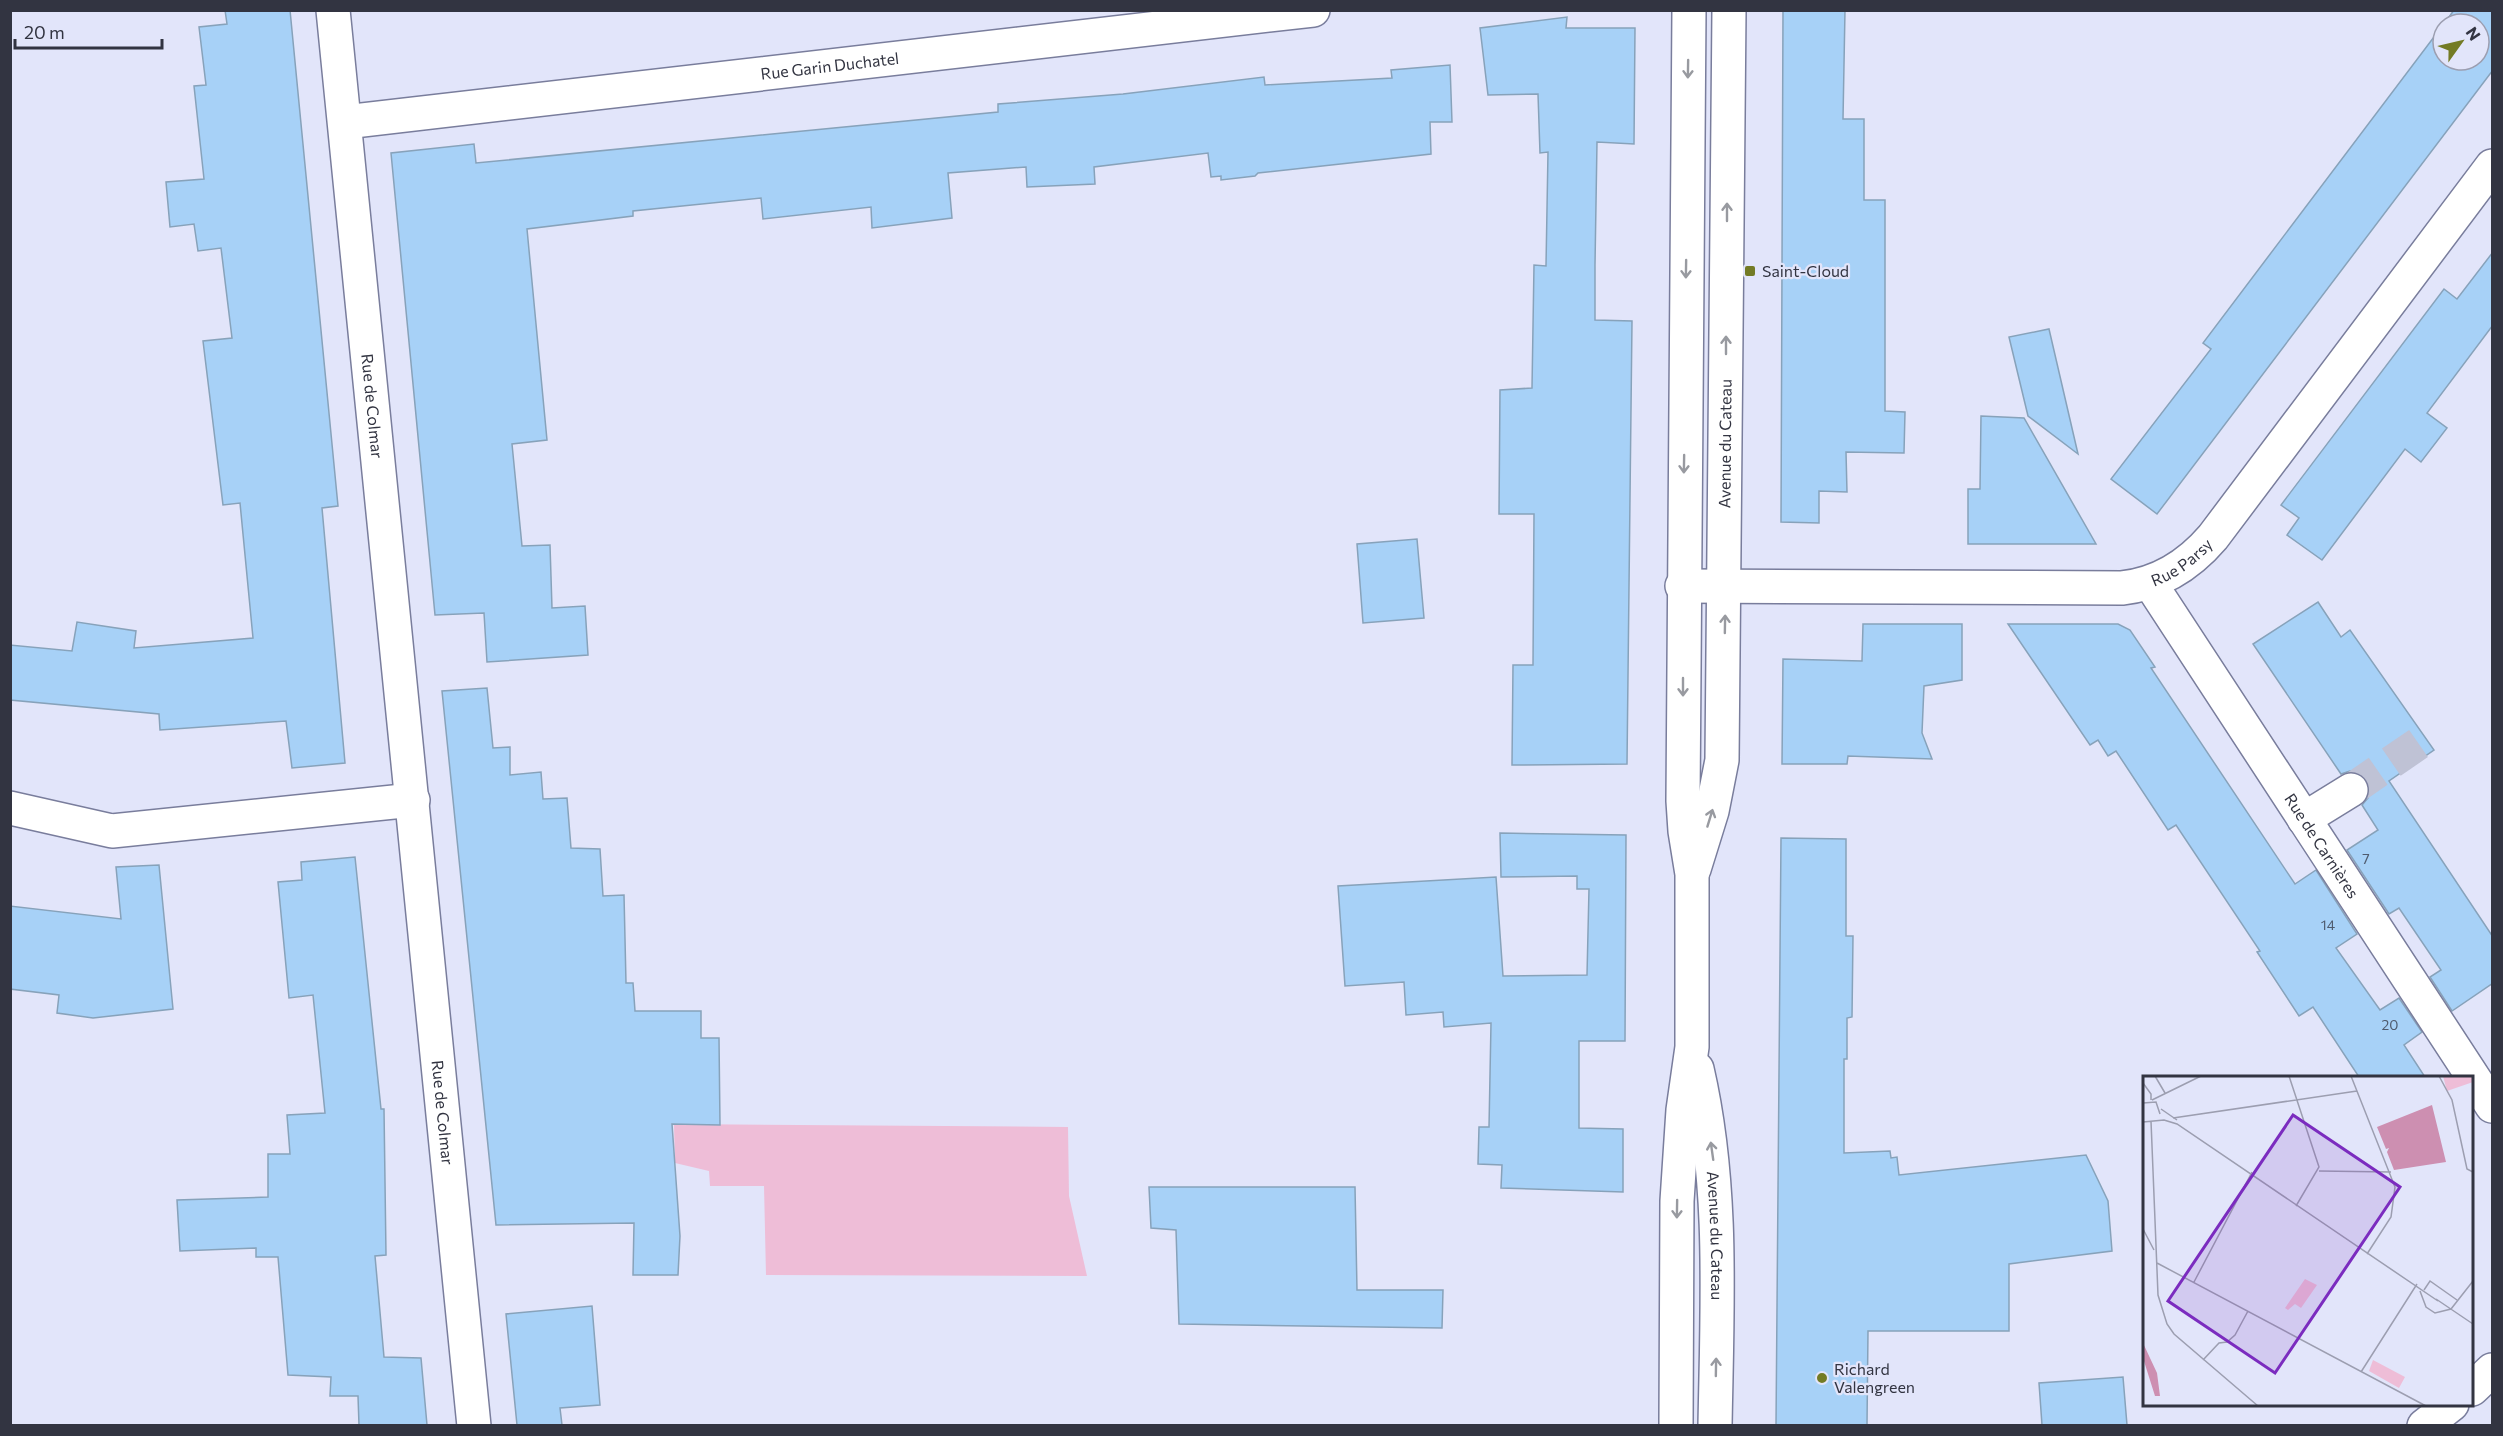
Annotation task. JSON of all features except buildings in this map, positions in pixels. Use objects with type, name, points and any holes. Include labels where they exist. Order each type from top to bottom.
[{"type":"street","name":"Rue de Colmar","points":[[333,10],[474,1425]]},
{"type":"street","name":"Rue Garin Duchatel","points":[[345,122],[1313,10]]},
{"type":"street","name":"Avenue du Cateau","points":[[1676,1425],[1677,1202],[1683,1110],[1692,1047],[1692,874],[1684,831],[1682,586],[1689,10]]},
{"type":"street","name":"Avenue du Cateau","points":[[1692,874],[1712,811],[1722,760],[1729,10]]},
{"type":"street","name":"Rue Parsy","points":[[1682,586],[2122,588],[2150,583],[2185,564],[2213,537],[2493,166]]},
{"type":"street","name":"Rue de Carnières","points":[[2150,583],[2493,1106]]},
{"type":"street","points":[[2304,819],[2351,790]]},
{"type":"street","points":[[10,808],[112,831],[412,800]]},
{"type":"street","name":"Avenue du Cateau","points":[[1692,1047],[1705,1103],[1714,1164],[1717,1310],[1715,1425]]},
{"type":"street","points":[[2473,1388],[2493,1370]]},
{"type":"street","points":[[2424,1425],[2449,1406]]},
{"type":"shaded area","points":[[674,1124],[1068,1127],[1069,1196],[1087,1276],[766,1275],[764,1186],[710,1186],[709,1171],[675,1163]]},
{"type":"tunnel","points":[[2351,790],[2425,739]]},
{"type":"place","name":"Saint-Cloud","points":[[1750,271]]},
{"type":"place","name":"Richard Valengreen","points":[[1822,1378]]}]
